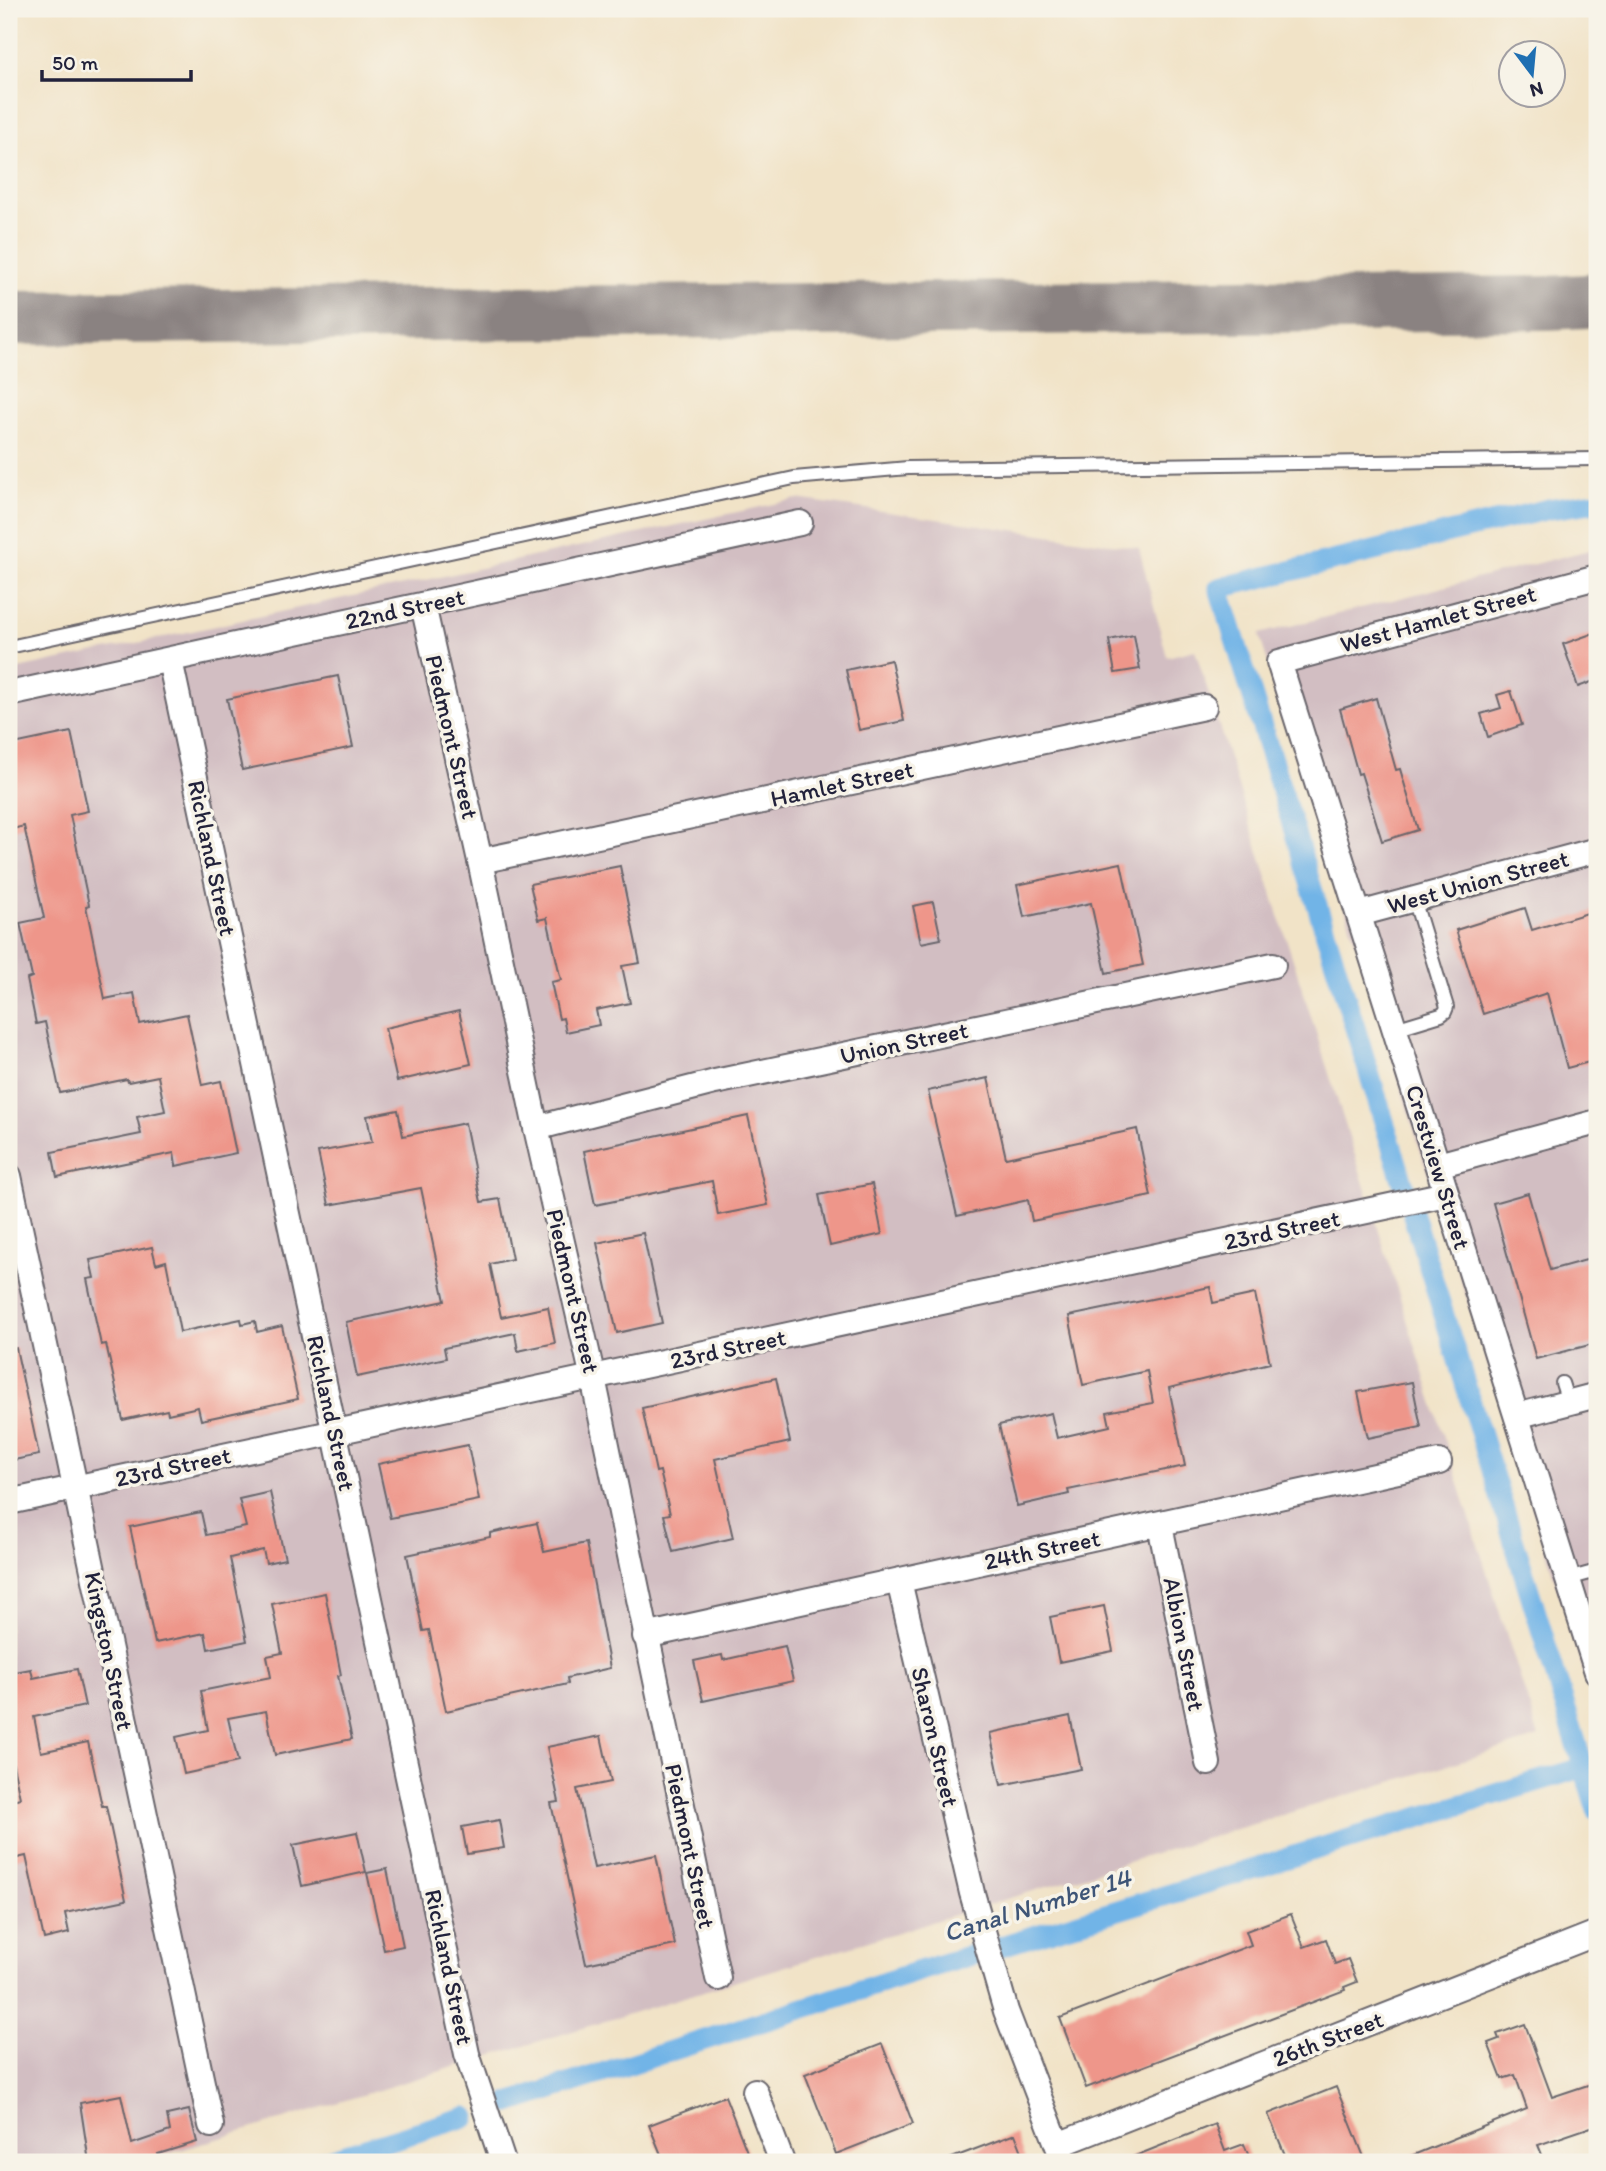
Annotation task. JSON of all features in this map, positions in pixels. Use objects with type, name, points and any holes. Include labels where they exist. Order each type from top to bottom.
[{"type":"street","name":"22nd Street","points":[[9,694],[800,523]]},
{"type":"street","name":"West Hamlet Street","points":[[1279,662],[1597,577]]},
{"type":"street","name":"Piedmont Street","points":[[423,605],[593,1378],[718,1978]]},
{"type":"street","name":"Richland Street","points":[[170,660],[467,2054],[503,2162]]},
{"type":"street","name":"Crestview Street","points":[[1279,662],[1438,1165],[1437,1196],[1517,1416],[1568,1579],[1593,1644],[1597,1672]]},
{"type":"street","name":"Hamlet Street","points":[[480,861],[1204,707]]},
{"type":"street","name":"West Union Street","points":[[1359,914],[1597,850]]},
{"type":"street","name":"Union Street","points":[[536,1128],[715,1082],[1273,965]]},
{"type":"street","points":[[1438,1165],[1597,1122]]},
{"type":"street","name":"Kingston Street","points":[[9,1176],[211,2125]]},
{"type":"street","name":"23rd Street","points":[[9,1502],[1437,1196]]},
{"type":"street","points":[[1517,1416],[1565,1392],[1597,1395]]},
{"type":"street","name":"24th Street","points":[[645,1636],[1439,1462]]},
{"type":"street","name":"Albion Street","points":[[1160,1525],[1208,1763]]},
{"type":"street","name":"Sharon Street","points":[[899,1581],[972,1893],[1006,2011],[1061,2154]]},
{"type":"street","name":"26th Street","points":[[1061,2154],[1597,1933]]},
{"type":"street","points":[[755,2091],[782,2162]]},
{"type":"lane","points":[[9,647],[794,478],[908,468],[1597,459]]},
{"type":"lane","points":[[1395,1029],[1441,1015],[1447,1007],[1414,899]]},
{"type":"lane","points":[[1568,1579],[1597,1571]]},
{"type":"shaded area","points":[[797,499],[1139,548],[1167,657],[1195,650],[1539,1737],[142,2162],[9,2162],[9,671]]},
{"type":"shaded area","points":[[1597,548],[1597,1715],[1259,634]]},
{"type":"building","points":[[1597,632],[1597,680],[1578,687],[1563,644]]},
{"type":"building","points":[[1134,635],[1140,669],[1115,673],[1109,640]]},
{"type":"building","points":[[891,660],[904,721],[859,730],[846,670]]},
{"type":"building","points":[[338,676],[353,747],[242,770],[227,699]]},
{"type":"building","points":[[1511,691],[1522,725],[1488,737],[1481,714],[1501,708],[1497,695]]},
{"type":"building","points":[[1376,698],[1396,770],[1400,769],[1418,830],[1382,841],[1361,773],[1358,774],[1340,709]]},
{"type":"building","points":[[71,732],[88,811],[70,815],[105,999],[134,993],[140,1024],[187,1014],[202,1085],[221,1081],[236,1153],[176,1166],[174,1153],[57,1177],[52,1152],[141,1134],[137,1117],[165,1111],[158,1076],[128,1082],[127,1079],[60,1093],[45,1022],[36,1024],[27,979],[32,977],[20,923],[44,918],[24,826],[9,830],[9,745]]},
{"type":"building","points":[[1121,863],[1143,965],[1106,973],[1091,903],[1024,917],[1017,885]]},
{"type":"building","points":[[620,866],[640,963],[622,966],[630,1003],[596,1010],[599,1025],[566,1032],[563,1018],[559,1019],[551,982],[561,980],[547,918],[538,920],[530,884]]},
{"type":"building","points":[[933,902],[941,939],[921,943],[913,906]]},
{"type":"building","points":[[1525,908],[1532,930],[1597,910],[1597,1060],[1567,1068],[1547,993],[1483,1014],[1456,930]]},
{"type":"building","points":[[459,1011],[471,1064],[397,1081],[385,1028]]},
{"type":"building","points":[[988,1078],[1006,1158],[1137,1129],[1151,1196],[1032,1221],[1028,1200],[957,1216],[928,1091]]},
{"type":"building","points":[[398,1110],[403,1136],[465,1123],[481,1202],[500,1199],[512,1259],[490,1264],[501,1317],[548,1307],[555,1343],[518,1351],[515,1333],[444,1348],[446,1358],[357,1377],[346,1322],[445,1301],[421,1188],[329,1205],[318,1152],[372,1142],[367,1116]]},
{"type":"building","points":[[748,1116],[768,1205],[718,1215],[712,1181],[595,1205],[584,1151]]},
{"type":"building","points":[[872,1184],[882,1234],[830,1246],[819,1195]]},
{"type":"building","points":[[1528,1193],[1550,1270],[1597,1257],[1597,1343],[1536,1359],[1493,1203]]},
{"type":"building","points":[[643,1233],[662,1323],[617,1333],[597,1243]]},
{"type":"building","points":[[152,1247],[156,1264],[166,1261],[180,1332],[241,1319],[242,1324],[255,1321],[257,1332],[282,1326],[298,1399],[201,1420],[198,1407],[168,1414],[167,1410],[123,1420],[106,1344],[101,1345],[87,1279],[94,1278],[90,1260]]},
{"type":"building","points":[[1210,1287],[1213,1303],[1255,1294],[1270,1363],[1169,1388],[1185,1466],[1068,1490],[1069,1494],[1017,1506],[999,1425],[1051,1413],[1057,1438],[1110,1426],[1107,1412],[1153,1403],[1147,1371],[1083,1385],[1069,1316]]},
{"type":"building","points":[[16,1348],[39,1455],[9,1461],[9,1349]]},
{"type":"building","points":[[776,1378],[790,1442],[715,1459],[733,1538],[673,1552],[664,1515],[670,1514],[660,1471],[656,1472],[642,1408]]},
{"type":"building","points":[[1412,1382],[1421,1427],[1368,1438],[1358,1392]]},
{"type":"building","points":[[468,1445],[479,1500],[390,1518],[378,1464]]},
{"type":"building","points":[[270,1492],[285,1559],[266,1563],[263,1550],[230,1558],[247,1641],[208,1649],[205,1633],[155,1643],[130,1527],[201,1512],[206,1535],[246,1527],[239,1499]]},
{"type":"building","points":[[537,1523],[544,1552],[586,1543],[610,1668],[567,1678],[568,1684],[446,1711],[429,1630],[423,1631],[407,1555],[490,1537],[490,1533]]},
{"type":"building","points":[[325,1593],[341,1675],[338,1676],[352,1739],[275,1755],[266,1711],[228,1718],[238,1762],[184,1774],[176,1737],[208,1730],[201,1691],[271,1677],[267,1656],[282,1653],[272,1604]]},
{"type":"building","points":[[1104,1606],[1113,1651],[1059,1662],[1050,1617]]},
{"type":"building","points":[[785,1646],[793,1681],[703,1701],[694,1661],[722,1655],[723,1660]]},
{"type":"building","points":[[31,1669],[33,1678],[77,1669],[85,1706],[34,1717],[41,1752],[88,1742],[102,1806],[106,1806],[126,1900],[65,1913],[69,1933],[44,1939],[26,1856],[9,1860],[9,1801],[20,1798],[9,1746],[9,1673]]},
{"type":"building","points":[[1070,1716],[1081,1769],[1001,1785],[990,1733]]},
{"type":"building","points":[[601,1736],[611,1782],[577,1789],[594,1868],[656,1855],[675,1945],[586,1964],[551,1803],[559,1802],[547,1747]]},
{"type":"building","points":[[499,1820],[504,1848],[467,1854],[462,1827]]},
{"type":"building","points":[[357,1832],[366,1872],[302,1886],[293,1845]]},
{"type":"building","points":[[387,1869],[403,1946],[384,1950],[367,1873]]},
{"type":"building","points":[[1291,1914],[1304,1947],[1326,1939],[1335,1964],[1348,1959],[1357,1982],[1344,1987],[1345,1990],[1086,2088],[1060,2018],[1251,1945],[1246,1931]]},
{"type":"building","points":[[1525,2024],[1552,2097],[1597,2082],[1597,2125],[1538,2145],[1545,2162],[1396,2162],[1527,2109],[1515,2075],[1502,2079],[1488,2043],[1499,2039],[1497,2034]]},
{"type":"building","points":[[882,2044],[913,2124],[836,2154],[805,2074]]},
{"type":"building","points":[[1336,2087],[1366,2162],[1288,2162],[1268,2114]]},
{"type":"building","points":[[121,2095],[132,2144],[170,2131],[167,2115],[189,2110],[197,2142],[142,2162],[89,2162],[80,2103]]},
{"type":"building","points":[[725,2096],[751,2162],[664,2162],[649,2125]]},
{"type":"building","points":[[1215,2124],[1225,2151],[1244,2144],[1251,2162],[1120,2162]]},
{"type":"building","points":[[1015,2134],[1026,2162],[944,2161]]},
{"type":"waterway","points":[[1597,502],[1549,509],[1219,588],[1597,1810]]},
{"type":"waterway","name":"Canal Number 14","points":[[509,2103],[913,1973],[1584,1767]]},
{"type":"waterway","name":"Canal Number 14","points":[[320,2162],[466,2117]]},
{"type":"taxiway","points":[[9,318],[1547,303],[1597,298]]}]
